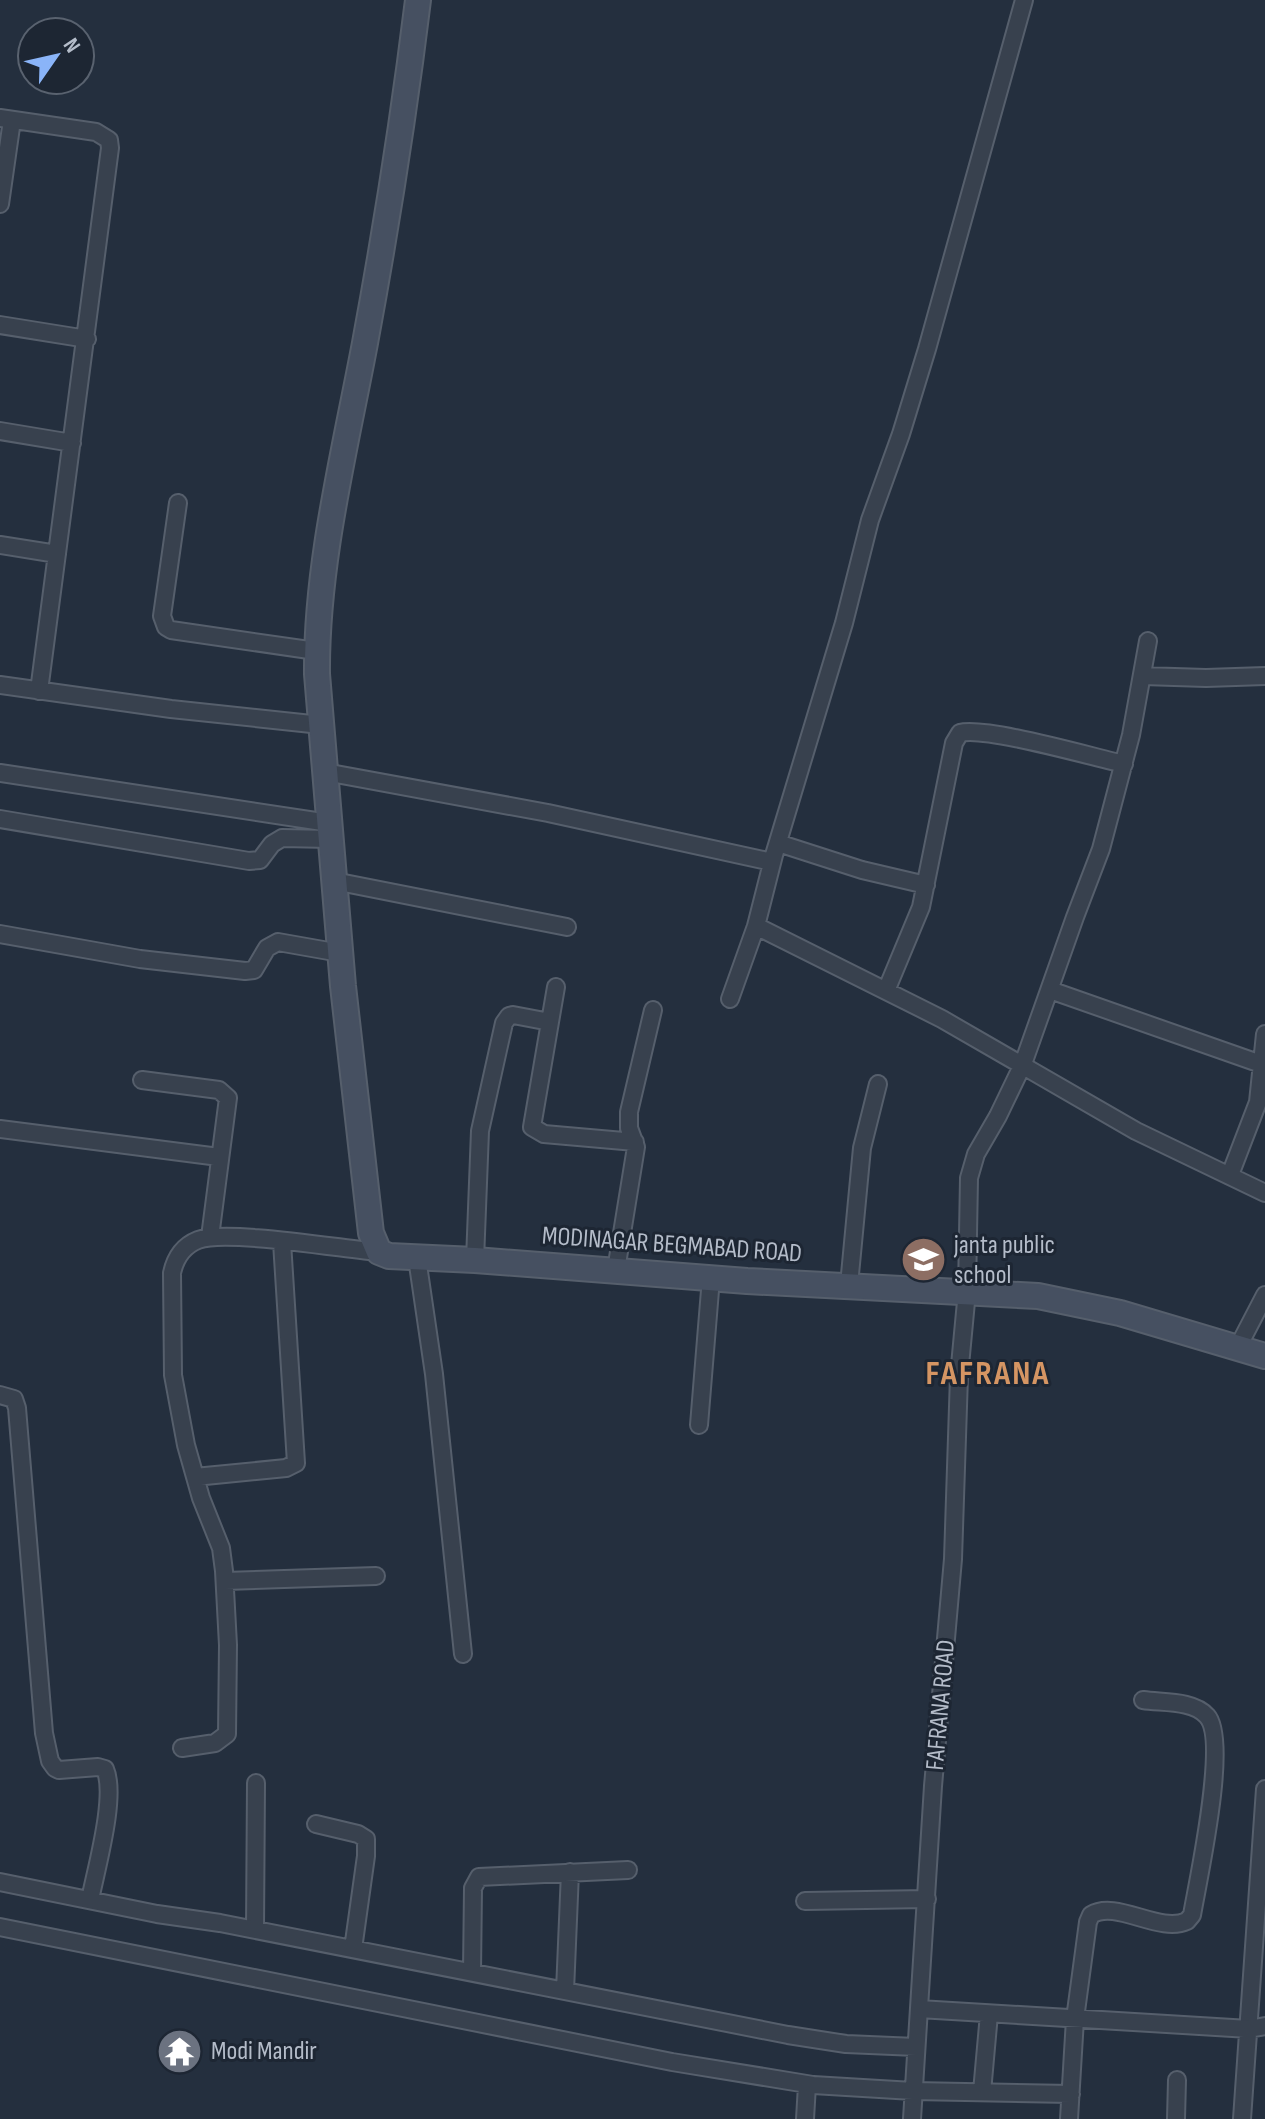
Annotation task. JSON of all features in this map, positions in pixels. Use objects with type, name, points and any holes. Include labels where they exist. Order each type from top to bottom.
[{"type":"street","points":[[182,1748],[215,1743],[227,1734],[225,1581],[221,1548],[195,1477],[173,1375],[172,1273],[175,1261],[198,1240],[210,1237],[379,1252],[371,1233],[340,944],[316,651],[338,483],[392,197],[418,0]]},
{"type":"street","points":[[730,999],[756,926],[772,862],[844,623],[870,520],[927,349],[1024,0]]},
{"type":"street","points":[[0,204],[6,119],[96,132],[109,140],[87,339],[39,691]]},
{"type":"street","points":[[0,325],[87,339]]},
{"type":"street","points":[[0,431],[72,443]]},
{"type":"street","points":[[178,503],[162,616],[166,627],[316,651]]},
{"type":"street","points":[[0,545],[57,554]]},
{"type":"street","name":"FAFRANA ROAD","points":[[912,2119],[933,1786],[953,1559],[971,1166],[1023,1064],[1101,849],[1124,764],[1148,641]]},
{"type":"street","points":[[1143,676],[1265,676]]},
{"type":"street","points":[[0,685],[171,709],[321,725]]},
{"type":"street","points":[[886,991],[921,907],[954,743],[960,733],[1007,737],[1124,764]]},
{"type":"street","points":[[325,772],[548,813],[772,862]]},
{"type":"street","points":[[0,773],[330,831]]},
{"type":"street","points":[[0,819],[249,861],[260,860],[272,844],[282,838],[330,831]]},
{"type":"street","points":[[778,843],[862,870],[926,885]]},
{"type":"street","points":[[334,881],[567,927]]},
{"type":"street","points":[[756,926],[1023,1064],[1136,1131],[1265,1193]]},
{"type":"street","points":[[0,934],[140,959],[245,971],[254,970],[267,948],[278,942],[340,944]]},
{"type":"street","points":[[556,987],[531,1122],[534,1130],[544,1134],[635,1142]]},
{"type":"street","points":[[1050,990],[1261,1064]]},
{"type":"street","points":[[616,1270],[635,1157],[629,1112],[653,1010]]},
{"type":"street","points":[[475,1260],[480,1131],[504,1023],[513,1015],[550,1022]]},
{"type":"street","points":[[1230,1175],[1258,1102],[1265,1034]]},
{"type":"street","points":[[142,1080],[219,1090],[227,1094],[210,1237]]},
{"type":"street","points":[[849,1285],[862,1148],[878,1084]]},
{"type":"street","points":[[0,1129],[219,1157]]},
{"type":"street","points":[[195,1477],[286,1468],[296,1463],[282,1242]]},
{"type":"street","name":"MODINAGAR BEGMABAD ROAD","points":[[379,1252],[417,1258],[967,1291],[1066,1300],[1265,1356]]},
{"type":"street","points":[[417,1258],[436,1387],[463,1654]]},
{"type":"street","points":[[699,1425],[711,1278]]},
{"type":"street","points":[[1238,1347],[1264,1297]]},
{"type":"street","points":[[0,1395],[14,1399],[17,1408],[44,1733],[50,1761],[59,1770],[105,1769],[110,1779],[90,1900]]},
{"type":"street","points":[[225,1581],[376,1576]]},
{"type":"street","points":[[1069,2119],[1075,2019],[1091,1915],[1105,1910],[1179,1925],[1187,1921],[1192,1915],[1204,1854],[1213,1782],[1214,1728],[1197,1708],[1143,1700]]},
{"type":"street","points":[[255,1929],[256,1783]]},
{"type":"street","points":[[1242,2119],[1257,2028],[1265,1789]]},
{"type":"street","points":[[316,1824],[358,1834],[366,1839],[353,1949]]},
{"type":"street","points":[[472,1972],[473,1888],[476,1879],[483,1876],[628,1870]]},
{"type":"street","points":[[565,1991],[570,1872]]},
{"type":"street","points":[[0,1882],[255,1929],[788,2035],[846,2044],[916,2047]]},
{"type":"street","points":[[805,1901],[927,1899]]},
{"type":"street","points":[[0,1927],[672,2062],[807,2085],[1071,2094]]},
{"type":"street","points":[[919,2009],[1257,2028]]},
{"type":"street","points":[[982,2092],[989,2014]]},
{"type":"street","points":[[1176,2119],[1177,2080]]},
{"type":"street","points":[[805,2119],[807,2085]]},
{"type":"place","name":"janta public school","points":[[923,1260]]},
{"type":"place","name":"Modi Mandir","points":[[180,2051]]},
{"type":"district","name":"FAFRANA","points":[[988,1373]]}]
